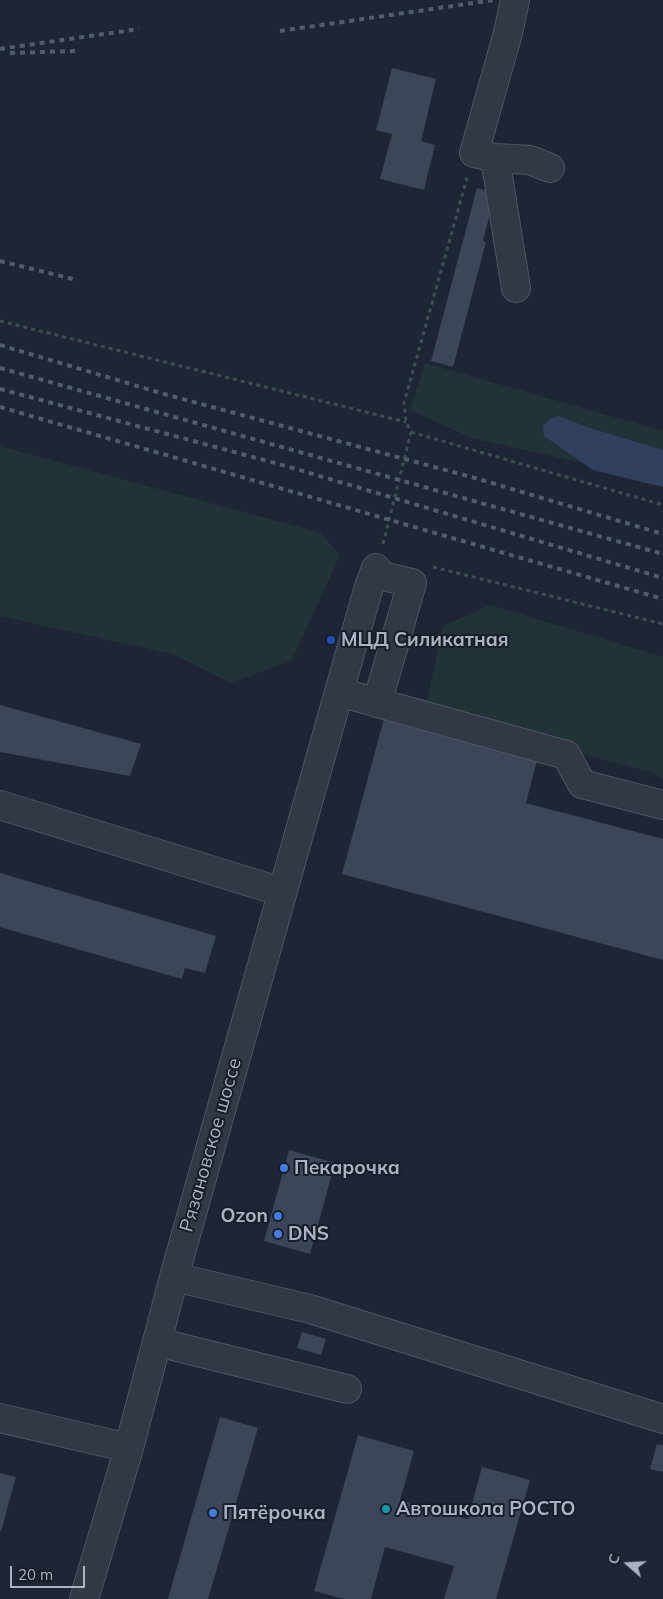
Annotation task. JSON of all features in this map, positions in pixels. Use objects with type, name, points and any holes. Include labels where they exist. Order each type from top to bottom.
[{"type":"street","points":[[514,0],[485,156],[516,288]]},
{"type":"street","points":[[485,156],[530,160],[550,168]]},
{"type":"street","points":[[375,571],[412,583],[377,703]]},
{"type":"street","name":"Рязановское шоссе","points":[[84,1599],[129,1448],[174,1277],[282,892],[375,571]]},
{"type":"street","points":[[339,692],[566,755],[582,784],[663,805]]},
{"type":"street","points":[[0,805],[282,892]]},
{"type":"street","points":[[174,1277],[310,1309],[663,1419]]},
{"type":"street","points":[[158,1342],[347,1389]]},
{"type":"street","points":[[0,1418],[129,1448]]},
{"type":"path","points":[[375,571],[411,432],[406,422],[404,403],[485,156]]},
{"type":"path","points":[[0,321],[406,422]]},
{"type":"path","points":[[411,432],[663,504]]},
{"type":"path","points":[[432,567],[663,624]]},
{"type":"shaded area","points":[[425,363],[663,431],[663,481],[471,438],[410,410]]},
{"type":"shaded area","points":[[0,446],[321,533],[340,555],[292,660],[231,683],[175,655],[0,616]]},
{"type":"shaded area","points":[[490,605],[663,657],[663,779],[653,773],[527,739],[426,706],[443,626]]},
{"type":"water","points":[[559,416],[587,427],[663,450],[663,487],[593,470],[544,436],[543,426],[550,419]]},
{"type":"building","points":[[392,68],[436,79],[421,141],[435,145],[424,190],[380,179],[392,134],[376,130]]},
{"type":"building","points":[[477,188],[495,193],[483,241],[486,242],[453,367],[431,361]]},
{"type":"building","points":[[0,705],[141,744],[130,776],[0,752]]},
{"type":"building","points":[[385,715],[538,756],[526,803],[663,839],[663,960],[342,874]]},
{"type":"building","points":[[0,873],[216,936],[205,973],[185,968],[182,979],[0,927]]},
{"type":"building","points":[[289,1150],[335,1163],[310,1254],[264,1241]]},
{"type":"building","points":[[302,1332],[326,1339],[321,1355],[297,1348]]},
{"type":"building","name":"Пятёрочка","points":[[220,1417],[258,1428],[208,1599],[168,1599]]},
{"type":"building","name":"Автошкола РОСТО","points":[[358,1435],[414,1451],[400,1500],[468,1519],[482,1467],[530,1480],[496,1599],[444,1599],[454,1566],[385,1547],[371,1599],[344,1599],[314,1591]]},
{"type":"building","points":[[657,1444],[663,1445],[663,1472],[650,1469]]},
{"type":"building","points":[[0,1473],[16,1477],[1,1531],[0,1531]]},
{"type":"railway","points":[[280,31],[494,0]]},
{"type":"railway","points":[[0,49],[139,29]]},
{"type":"railway","points":[[10,53],[75,51]]},
{"type":"railway","points":[[0,261],[77,280]]},
{"type":"railway","points":[[0,345],[164,394],[475,478],[663,534]]},
{"type":"railway","points":[[0,368],[663,554]]},
{"type":"railway","points":[[0,389],[286,466],[663,578]]},
{"type":"railway","points":[[0,407],[663,599]]},
{"type":"place","name":"МЦД Силикатная","points":[[331,640]]},
{"type":"place","name":"Пекарочка","points":[[284,1168]]},
{"type":"place","name":"Ozon","points":[[278,1216]]},
{"type":"place","name":"DNS","points":[[278,1234]]},
{"type":"place","name":"Автошкола РОСТО","points":[[386,1509]]},
{"type":"place","name":"Пятёрочка","points":[[213,1513]]}]
